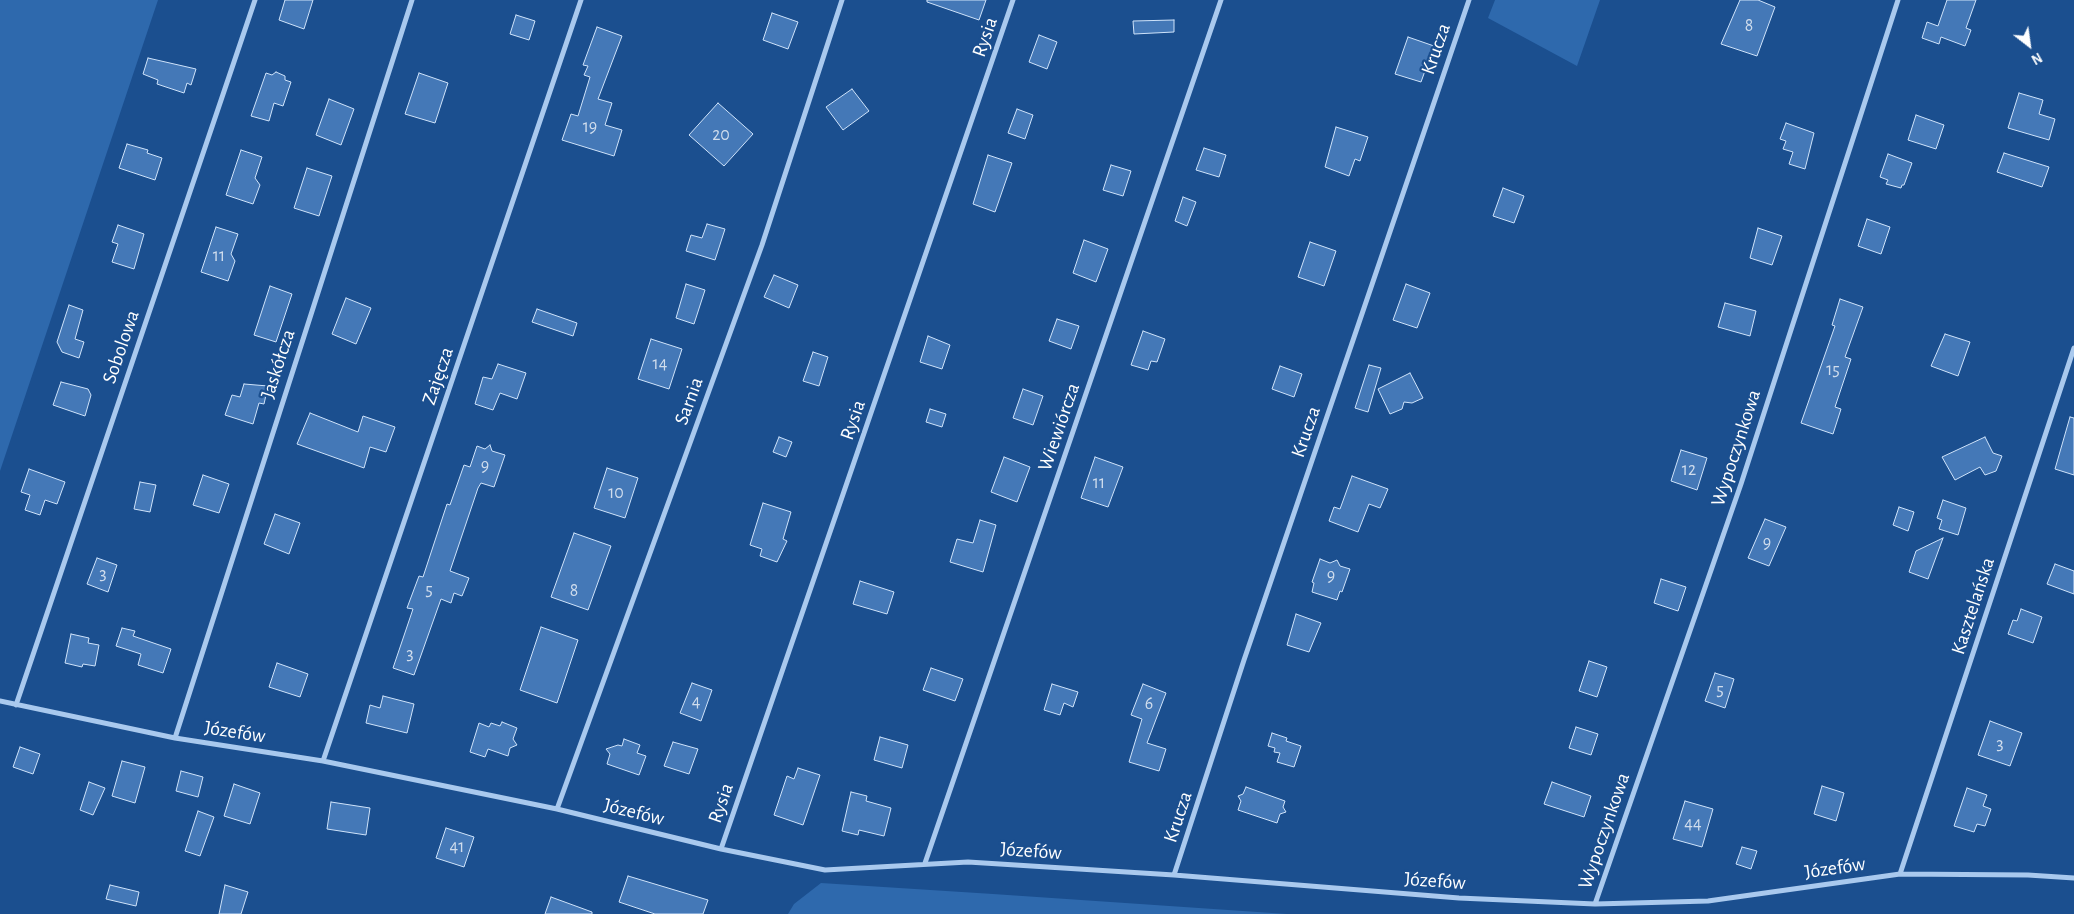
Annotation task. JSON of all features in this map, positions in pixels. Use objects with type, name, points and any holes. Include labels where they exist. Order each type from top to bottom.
[{"type":"street","name":"Sobolowa","points":[[16,705],[255,0]]},
{"type":"street","name":"Jaskółcza","points":[[175,738],[412,0]]},
{"type":"street","name":"Zajęcza","points":[[323,761],[581,0]]},
{"type":"street","name":"Sarnia","points":[[557,808],[762,245],[842,0]]},
{"type":"street","name":"Rysia","points":[[721,849],[1013,0]]},
{"type":"street","name":"Wiewiórcza","points":[[925,863],[1221,0]]},
{"type":"street","name":"Krucza","points":[[1174,875],[1244,660],[1469,0]]},
{"type":"street","name":"Wypoczynkowa","points":[[1594,904],[1741,484],[1898,0]]},
{"type":"street","name":"Kasztelańska","points":[[1900,874],[2074,348]]},
{"type":"street","name":"Józefów","points":[[0,701],[175,738],[323,761],[557,808],[721,849],[825,870],[968,862],[1174,875],[1459,898],[1594,904],[1708,901],[1900,874],[2028,875],[2074,878]]},
{"type":"shaded area","points":[[0,0],[158,0],[0,471]]},
{"type":"shaded area","points":[[1495,0],[1600,0],[1577,66],[1488,18]]},
{"type":"shaded area","points":[[821,883],[1287,914],[788,914],[794,904]]},
{"type":"building","points":[[285,0],[313,0],[304,29],[279,20]]},
{"type":"building","points":[[927,0],[986,0],[979,20],[927,2]]},
{"type":"building","points":[[1740,0],[1758,0],[1775,7],[1757,56],[1721,44]]},
{"type":"building","points":[[1947,0],[1976,0],[1966,28],[1971,30],[1965,46],[1941,37],[1939,44],[1922,38],[1927,22],[1938,26]]},
{"type":"building","points":[[772,13],[798,22],[788,49],[763,40]]},
{"type":"building","points":[[516,15],[535,21],[529,40],[510,34]]},
{"type":"building","points":[[1174,20],[1174,32],[1134,34],[1133,21]]},
{"type":"building","points":[[597,27],[622,36],[598,99],[612,103],[605,125],[622,130],[614,156],[562,140],[571,114],[578,116],[590,77],[584,75],[588,66],[583,65]]},
{"type":"building","points":[[1039,35],[1057,42],[1047,69],[1029,62]]},
{"type":"building","points":[[1408,37],[1434,46],[1421,82],[1395,74]]},
{"type":"building","points":[[148,58],[196,69],[191,85],[187,83],[184,93],[157,84],[158,80],[143,74]]},
{"type":"building","points":[[276,72],[285,76],[285,80],[291,82],[283,106],[274,103],[269,121],[251,116],[266,73],[272,75]]},
{"type":"building","points":[[419,73],[448,83],[435,123],[405,114]]},
{"type":"building","points":[[852,89],[869,111],[843,130],[826,107]]},
{"type":"building","points":[[2019,93],[2043,100],[2039,114],[2055,119],[2049,140],[2008,128]]},
{"type":"building","points":[[329,99],[354,109],[341,145],[316,135]]},
{"type":"building","points":[[718,103],[753,134],[724,166],[689,135]]},
{"type":"building","points":[[1017,109],[1033,115],[1025,139],[1008,133]]},
{"type":"building","points":[[1916,115],[1944,125],[1936,149],[1908,140]]},
{"type":"building","points":[[1786,123],[1814,133],[1805,169],[1789,164],[1793,152],[1783,149],[1786,141],[1780,139]]},
{"type":"building","points":[[1336,127],[1368,137],[1360,161],[1355,159],[1349,176],[1325,167]]},
{"type":"building","points":[[127,144],[148,150],[147,153],[162,158],[155,180],[119,168]]},
{"type":"building","points":[[1204,148],[1226,155],[1219,177],[1196,170]]},
{"type":"building","points":[[241,150],[262,157],[255,178],[260,185],[253,204],[226,195]]},
{"type":"building","points":[[2004,153],[2049,167],[2042,187],[1997,172]]},
{"type":"building","points":[[1888,154],[1912,163],[1904,185],[1901,188],[1886,184],[1888,180],[1880,177]]},
{"type":"building","points":[[988,155],[1012,163],[995,212],[973,204]]},
{"type":"building","points":[[1111,165],[1131,171],[1123,196],[1103,190]]},
{"type":"building","points":[[307,168],[332,176],[319,216],[294,208]]},
{"type":"building","points":[[1503,188],[1524,196],[1514,223],[1493,216]]},
{"type":"building","points":[[1183,197],[1196,202],[1187,226],[1175,221]]},
{"type":"building","points":[[1867,219],[1890,227],[1881,254],[1858,246]]},
{"type":"building","points":[[707,224],[725,229],[715,260],[686,251],[691,235],[702,238]]},
{"type":"building","points":[[118,225],[144,234],[134,269],[112,262],[118,244],[112,242]]},
{"type":"building","points":[[216,227],[238,234],[231,254],[235,261],[228,281],[201,272]]},
{"type":"building","points":[[1758,228],[1782,236],[1772,265],[1750,258]]},
{"type":"building","points":[[1084,240],[1108,249],[1096,282],[1073,273]]},
{"type":"building","points":[[1310,242],[1336,251],[1324,286],[1298,277]]},
{"type":"building","points":[[774,275],[798,285],[789,308],[764,297]]},
{"type":"building","points":[[686,284],[705,290],[694,324],[676,318]]},
{"type":"building","points":[[1406,284],[1430,293],[1417,328],[1393,320]]},
{"type":"building","points":[[270,286],[292,294],[276,342],[254,335]]},
{"type":"building","points":[[346,298],[371,308],[356,344],[332,334]]},
{"type":"building","points":[[1840,299],[1863,307],[1845,357],[1851,359],[1835,407],[1841,409],[1833,434],[1801,423],[1835,326],[1832,325]]},
{"type":"building","points":[[1725,303],[1756,311],[1750,336],[1718,327]]},
{"type":"building","points":[[69,305],[83,310],[75,339],[84,342],[79,358],[62,352],[57,342]]},
{"type":"building","points":[[537,309],[577,323],[573,336],[532,322]]},
{"type":"building","points":[[1057,319],[1079,326],[1071,349],[1049,341]]},
{"type":"building","points":[[1143,331],[1165,339],[1157,362],[1151,361],[1148,370],[1131,365]]},
{"type":"building","points":[[1945,334],[1970,342],[1958,376],[1931,366]]},
{"type":"building","points":[[928,336],[950,345],[942,369],[920,362]]},
{"type":"building","points":[[651,339],[682,349],[669,389],[638,379]]},
{"type":"building","points":[[813,352],[828,357],[819,386],[803,381]]},
{"type":"building","points":[[498,364],[526,373],[517,399],[500,393],[493,410],[475,404],[483,377],[492,379]]},
{"type":"building","points":[[1369,365],[1381,368],[1368,412],[1355,408]]},
{"type":"building","points":[[1280,366],[1302,374],[1294,397],[1272,389]]},
{"type":"building","points":[[1410,373],[1423,398],[1412,403],[1404,402],[1402,409],[1390,414],[1378,389]]},
{"type":"building","points":[[61,382],[88,389],[91,395],[85,416],[53,405]]},
{"type":"building","points":[[244,384],[268,386],[264,404],[259,403],[253,424],[225,415],[232,395],[240,397]]},
{"type":"building","points":[[1023,389],[1043,396],[1033,425],[1013,418]]},
{"type":"building","points":[[930,409],[946,414],[942,427],[926,422]]},
{"type":"building","points":[[310,413],[358,432],[363,416],[395,427],[386,452],[370,447],[364,468],[297,444]]},
{"type":"building","points":[[2070,417],[2074,418],[2074,475],[2055,469]]},
{"type":"building","points":[[779,437],[792,442],[786,457],[773,452]]},
{"type":"building","points":[[1985,437],[1993,453],[2002,456],[1996,471],[1985,475],[1980,467],[1955,480],[1942,457]]},
{"type":"building","points":[[490,445],[492,451],[505,455],[494,487],[481,483],[478,488],[450,571],[469,578],[462,596],[454,593],[451,603],[441,599],[414,675],[393,668],[413,609],[407,608],[419,576],[423,577],[447,504],[450,505],[464,465],[470,467],[477,446],[485,449]]},
{"type":"building","points":[[1681,450],[1707,458],[1697,490],[1671,481]]},
{"type":"building","points":[[1004,457],[1030,467],[1017,502],[991,492]]},
{"type":"building","points":[[1095,457],[1123,467],[1108,507],[1081,498]]},
{"type":"building","points":[[607,468],[638,478],[625,518],[594,508]]},
{"type":"building","points":[[29,469],[65,482],[57,504],[45,500],[40,515],[25,510],[30,495],[21,492]]},
{"type":"building","points":[[203,475],[229,484],[219,513],[193,505]]},
{"type":"building","points":[[1352,476],[1388,489],[1380,508],[1369,504],[1358,532],[1329,521],[1334,507],[1340,509]]},
{"type":"building","points":[[140,482],[156,485],[150,512],[134,509]]},
{"type":"building","points":[[1943,500],[1966,508],[1958,535],[1939,529],[1942,520],[1937,518]]},
{"type":"building","points":[[763,503],[791,512],[783,539],[787,541],[777,562],[760,556],[762,549],[750,545]]},
{"type":"building","points":[[1899,507],[1914,512],[1908,531],[1893,525]]},
{"type":"building","points":[[275,514],[300,523],[289,554],[264,544]]},
{"type":"building","points":[[1765,519],[1786,527],[1769,566],[1748,558]]},
{"type":"building","points":[[980,520],[996,525],[983,572],[950,562],[957,539],[973,543]]},
{"type":"building","points":[[574,533],[611,546],[588,610],[551,597]]},
{"type":"building","points":[[1943,538],[1928,579],[1909,572],[1916,551]]},
{"type":"building","points":[[97,558],[117,565],[108,592],[87,584]]},
{"type":"building","points":[[1320,559],[1330,563],[1337,560],[1340,566],[1350,569],[1342,592],[1340,591],[1337,600],[1312,592],[1314,583],[1312,582]]},
{"type":"building","points":[[2055,564],[2074,571],[2074,594],[2047,584]]},
{"type":"building","points":[[1661,579],[1686,587],[1678,611],[1654,603]]},
{"type":"building","points":[[860,581],[894,592],[887,614],[853,604]]},
{"type":"building","points":[[2021,609],[2042,617],[2033,643],[2008,634],[2013,620],[2017,621]]},
{"type":"building","points":[[1296,614],[1321,623],[1309,652],[1287,645]]},
{"type":"building","points":[[541,627],[578,640],[557,703],[520,690]]},
{"type":"building","points":[[122,628],[135,631],[133,636],[171,649],[163,673],[138,665],[141,654],[116,646]]},
{"type":"building","points":[[71,634],[89,638],[88,643],[99,645],[95,666],[83,664],[82,667],[65,663]]},
{"type":"building","points":[[1589,661],[1607,667],[1597,697],[1579,691]]},
{"type":"building","points":[[277,663],[308,674],[300,697],[269,687]]},
{"type":"building","points":[[931,668],[963,679],[955,701],[923,690]]},
{"type":"building","points":[[1715,673],[1734,679],[1725,708],[1705,701]]},
{"type":"building","points":[[692,683],[712,690],[701,721],[680,713]]},
{"type":"building","points":[[1052,684],[1078,692],[1073,707],[1064,703],[1060,715],[1044,710]]},
{"type":"building","points":[[1143,684],[1166,693],[1147,743],[1166,749],[1159,771],[1129,762],[1142,719],[1131,715]]},
{"type":"building","points":[[383,696],[414,704],[407,733],[366,723],[370,705],[380,708]]},
{"type":"building","points":[[1990,721],[2022,733],[2010,766],[1978,755]]},
{"type":"building","points":[[502,722],[517,728],[513,739],[517,745],[510,748],[508,756],[488,749],[485,757],[470,752],[479,723],[489,727],[491,723],[500,726]]},
{"type":"building","points":[[1576,727],[1598,734],[1591,755],[1569,748]]},
{"type":"building","points":[[1272,733],[1287,738],[1286,741],[1301,746],[1294,767],[1277,762],[1280,753],[1274,752],[1275,748],[1268,746]]},
{"type":"building","points":[[880,737],[908,745],[902,768],[874,760]]},
{"type":"building","points":[[624,739],[640,745],[637,753],[646,756],[639,775],[607,764],[610,754],[606,749],[618,745],[622,746]]},
{"type":"building","points":[[673,742],[698,749],[689,774],[664,766]]},
{"type":"building","points":[[20,747],[40,754],[33,774],[13,767]]},
{"type":"building","points":[[122,761],[145,767],[135,803],[112,796]]},
{"type":"building","points":[[798,768],[820,775],[803,825],[774,815],[787,776],[794,779]]},
{"type":"building","points":[[181,771],[203,777],[198,797],[176,791]]},
{"type":"building","points":[[89,782],[105,788],[93,815],[80,810]]},
{"type":"building","points":[[1552,782],[1591,796],[1584,817],[1544,804]]},
{"type":"building","points":[[234,784],[260,793],[250,824],[224,816]]},
{"type":"building","points":[[1822,786],[1844,793],[1836,821],[1814,814]]},
{"type":"building","points":[[1246,787],[1285,801],[1283,807],[1286,812],[1280,814],[1277,823],[1238,810],[1241,801],[1238,796],[1243,794]]},
{"type":"building","points":[[1967,788],[1987,795],[1983,806],[1991,809],[1985,826],[1977,824],[1974,832],[1954,826]]},
{"type":"building","points":[[851,792],[867,796],[866,801],[891,808],[884,836],[859,830],[858,835],[842,831]]},
{"type":"building","points":[[1685,801],[1713,809],[1702,847],[1673,839]]},
{"type":"building","points":[[331,802],[370,808],[366,835],[327,829]]},
{"type":"building","points":[[198,811],[214,817],[200,856],[185,851]]},
{"type":"building","points":[[446,828],[474,837],[464,867],[436,858]]},
{"type":"building","points":[[1742,847],[1757,851],[1751,869],[1736,864]]},
{"type":"building","points":[[628,876],[708,900],[703,914],[655,914],[619,902]]},
{"type":"building","points":[[110,885],[139,892],[136,906],[106,899]]},
{"type":"building","points":[[225,885],[248,892],[241,914],[219,914]]},
{"type":"building","points":[[551,897],[592,912],[592,914],[545,914]]}]
